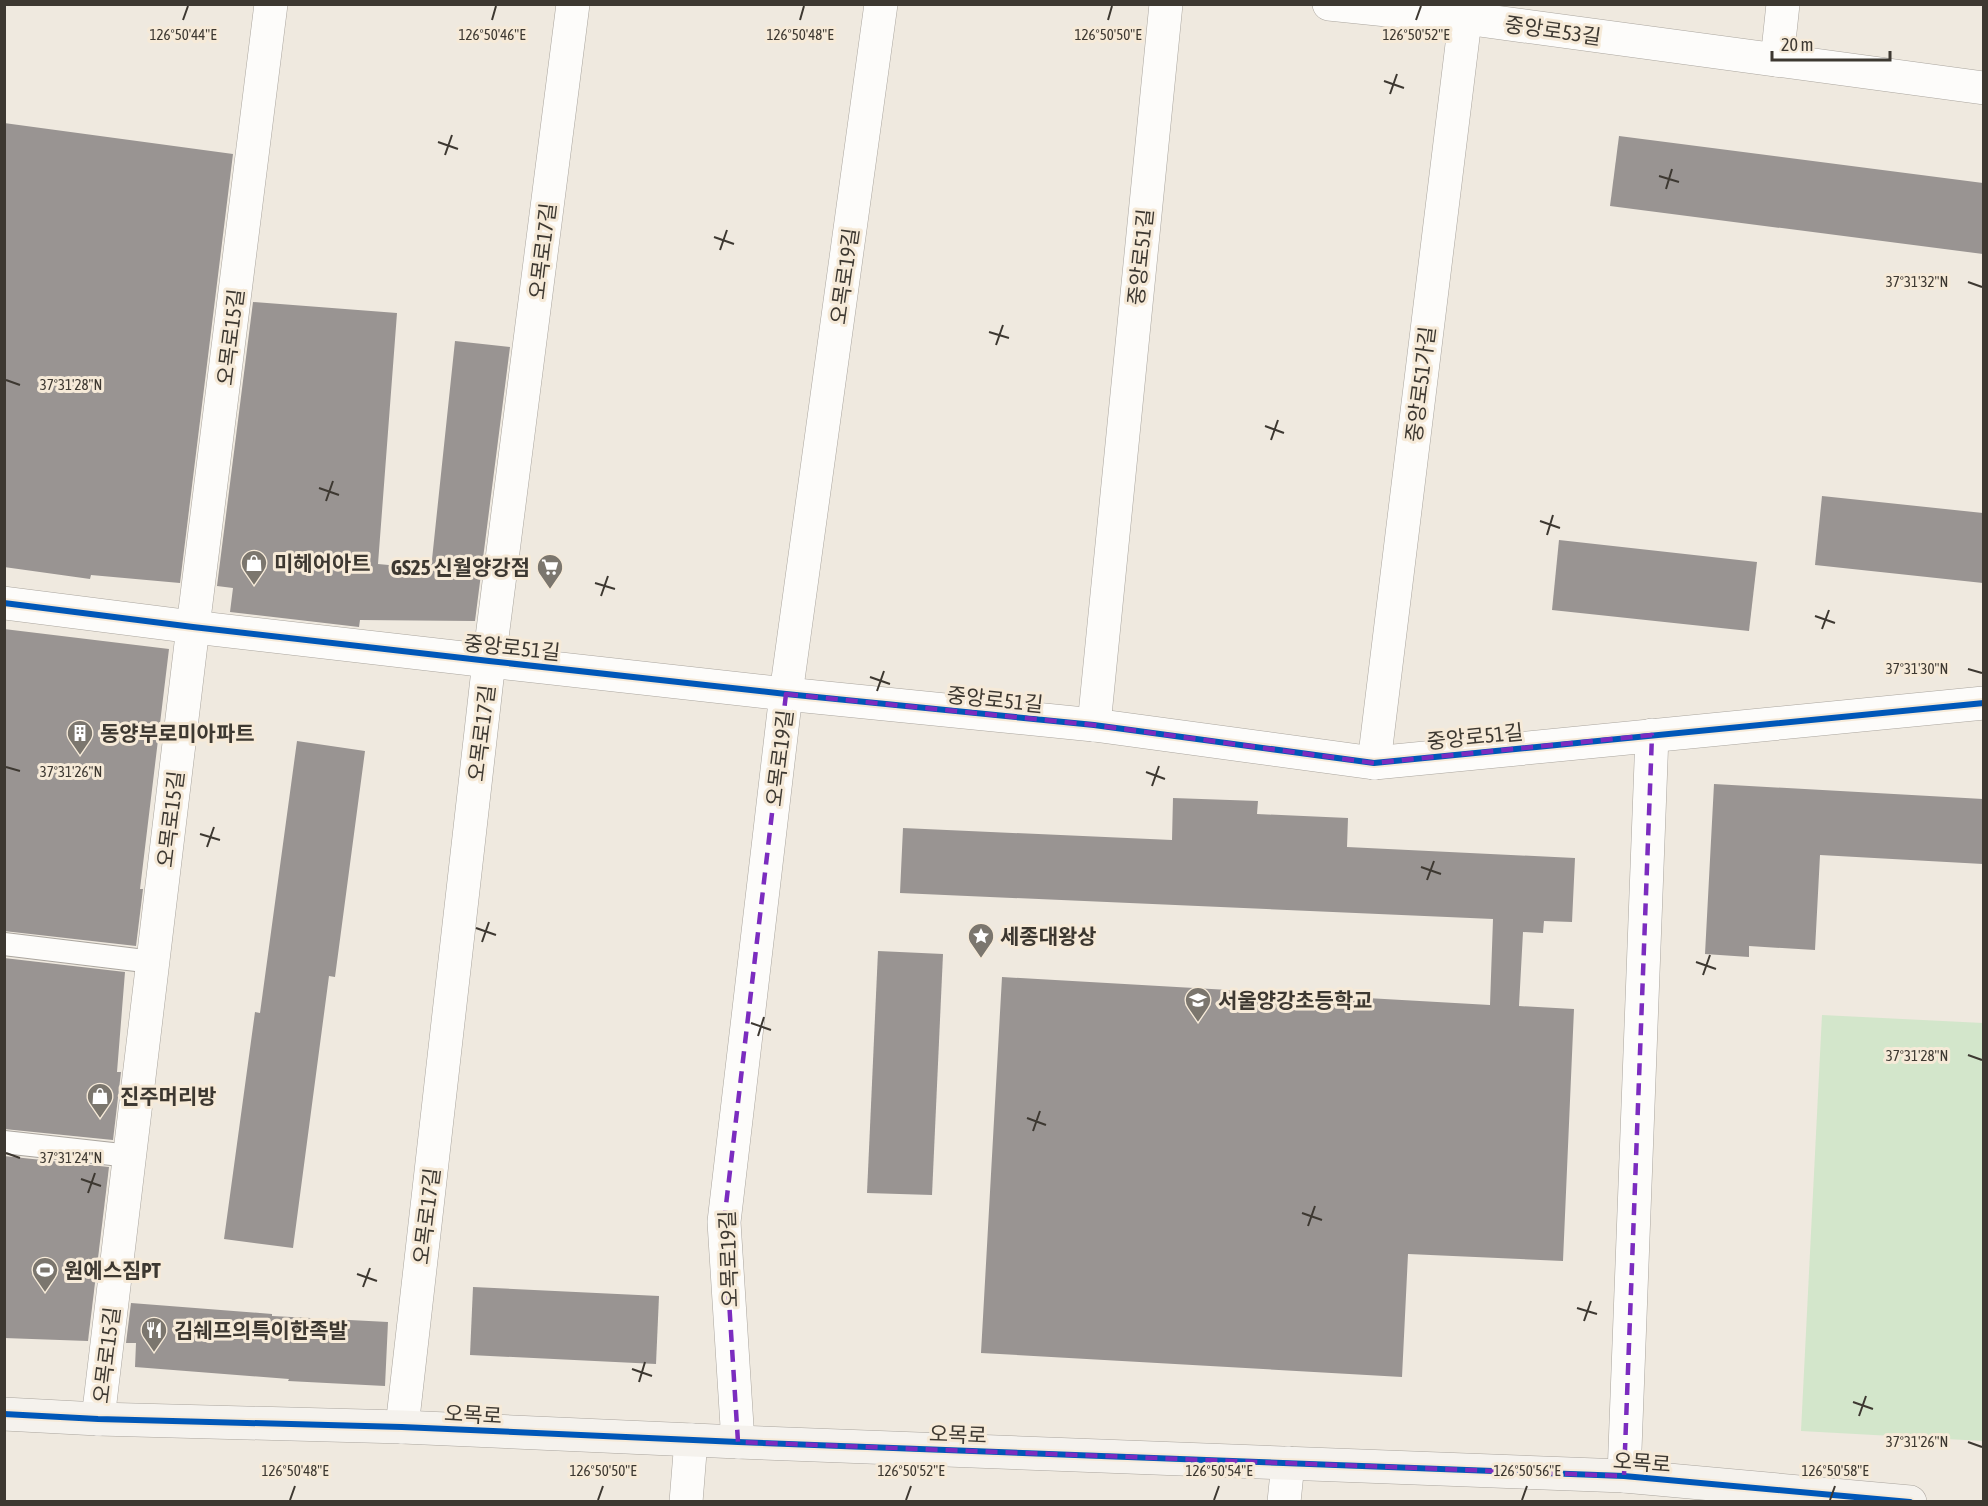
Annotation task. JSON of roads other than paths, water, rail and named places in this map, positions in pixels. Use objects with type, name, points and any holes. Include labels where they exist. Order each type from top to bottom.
[{"type":"main road","name":"오목로","points":[[4,1414],[98,1419],[402,1427],[1624,1476],[1910,1502]]},
{"type":"street","name":"오목로15길","points":[[98,1419],[193,627],[271,4]]},
{"type":"street","name":"오목로17길","points":[[402,1427],[489,661],[573,4]]},
{"type":"street","name":"오목로19길","points":[[738,1442],[724,1222],[786,694],[881,4]]},
{"type":"street","name":"중앙로51길","points":[[1094,725],[1166,4]]},
{"type":"street","name":"중앙로53길","points":[[1329,4],[1466,11],[1777,60],[1983,88]]},
{"type":"street","points":[[1777,60],[1783,4]]},
{"type":"street","name":"중앙로51가길","points":[[1374,763],[1466,11]]},
{"type":"street","name":"중앙로51길","points":[[4,603],[489,661],[1094,725],[1374,763],[1983,703]]},
{"type":"street","points":[[1624,1476],[1652,735]]},
{"type":"street","points":[[686,1502],[691,1440]]},
{"type":"street","points":[[1284,1502],[1288,1463]]},
{"type":"lane","points":[[4,944],[153,962]]},
{"type":"lane","points":[[4,1142],[130,1156]]},
{"type":"place","name":"미헤어아트","points":[[254,586]]},
{"type":"place","name":"GS25 신월양강점","points":[[550,590]]},
{"type":"place","name":"동양부로미아파트","points":[[80,756]]},
{"type":"place","name":"세종대왕상","points":[[981,959]]},
{"type":"place","name":"서울양강초등학교","points":[[1198,1023]]},
{"type":"place","name":"진주머리방","points":[[100,1119]]},
{"type":"place","name":"원에스짐PT","points":[[45,1293]]},
{"type":"place","name":"김쉐프의특이한족발","points":[[154,1353]]}]
